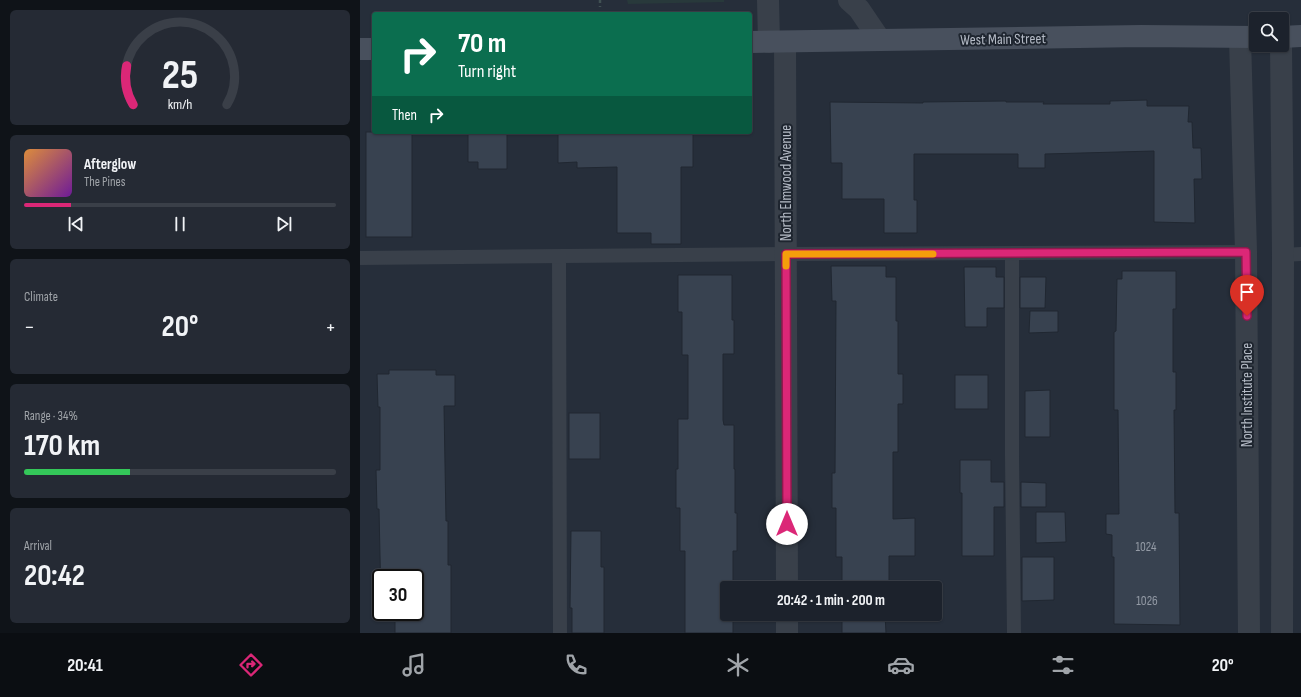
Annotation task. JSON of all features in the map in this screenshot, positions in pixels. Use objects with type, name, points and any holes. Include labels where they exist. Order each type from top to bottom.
[{"type":"main road","name":"West Main Street","points":[[768,42],[1141,36],[1248,37]]},
{"type":"main road","points":[[1289,36],[1301,36]]},
{"type":"main road","points":[[360,50],[372,49]]},
{"type":"street","name":"North Elmwood Avenue","points":[[768,0],[768,42],[786,254],[787,581]]},
{"type":"street","points":[[849,0],[859,9],[880,40]]},
{"type":"street","name":"North Institute Place","points":[[1248,37],[1246,252],[1249,633]]},
{"type":"street","points":[[1281,52],[1292,254],[1282,633]]},
{"type":"street","points":[[787,621],[787,633]]},
{"type":"lane","points":[[360,258],[1246,252]]},
{"type":"lane","points":[[1012,254],[1014,633]]},
{"type":"lane","points":[[559,257],[560,633]]},
{"type":"path","points":[[600,0],[600,7]]},
{"type":"shaded area","points":[[627,0],[724,0],[724,2],[628,4]]},
{"type":"building","points":[[1147,100],[1147,106],[1189,106],[1188,122],[1192,122],[1193,148],[1201,148],[1202,179],[1194,179],[1195,223],[1154,222],[1154,151],[1045,154],[1045,168],[1018,168],[1018,154],[914,154],[914,200],[917,200],[917,233],[884,233],[884,199],[842,199],[842,163],[831,163],[830,102],[923,103],[1006,101],[1044,102],[1043,104],[1110,104],[1110,101]]},
{"type":"building","points":[[366,132],[372,132],[372,134],[412,134],[412,237],[366,237]]},
{"type":"building","points":[[468,134],[507,134],[507,169],[478,169],[478,162],[468,162]]},
{"type":"building","points":[[558,134],[693,134],[693,167],[681,167],[681,244],[651,244],[651,233],[617,233],[617,167],[577,168],[577,162],[558,163]]},
{"type":"building","points":[[831,266],[886,266],[886,277],[896,277],[898,374],[903,374],[903,404],[898,404],[898,452],[893,452],[893,519],[915,518],[915,556],[889,556],[889,581],[842,581],[842,557],[836,557],[836,508],[832,508],[832,473],[835,473],[836,301],[832,301]]},
{"type":"building","points":[[964,267],[996,267],[996,277],[1004,277],[1004,308],[987,308],[987,327],[965,327]]},
{"type":"building","points":[[1122,271],[1176,271],[1176,309],[1173,309],[1173,372],[1176,372],[1176,410],[1174,410],[1175,513],[1179,513],[1180,625],[1114,624],[1114,557],[1112,557],[1112,535],[1106,534],[1106,514],[1119,514],[1118,410],[1114,410],[1114,332],[1116,331],[1117,279],[1122,279]]},
{"type":"building","points":[[678,275],[732,275],[734,354],[723,354],[723,420],[724,425],[734,425],[737,551],[733,551],[733,581],[720,581],[720,621],[733,621],[733,633],[685,633],[685,551],[680,551],[680,508],[676,508],[676,469],[678,469],[678,419],[688,419],[688,355],[682,355],[682,312],[678,312]]},
{"type":"building","points":[[1020,277],[1046,277],[1045,308],[1020,308]]},
{"type":"building","points":[[1030,311],[1058,311],[1058,332],[1029,333]]},
{"type":"building","points":[[389,370],[436,370],[436,375],[455,375],[455,406],[444,406],[446,521],[448,521],[448,565],[451,565],[451,633],[395,633],[395,621],[424,621],[424,569],[380,569],[379,509],[377,509],[376,470],[380,470],[380,407],[378,407],[377,374],[389,374]]},
{"type":"building","points":[[955,375],[988,375],[988,409],[955,409]]},
{"type":"building","points":[[1050,390],[1050,437],[1025,437],[1025,391]]},
{"type":"building","points":[[569,413],[600,413],[600,459],[569,459]]},
{"type":"building","points":[[960,460],[991,460],[991,482],[1004,482],[1004,507],[994,507],[994,556],[962,556],[962,493],[960,493]]},
{"type":"building","points":[[1021,482],[1046,483],[1046,507],[1021,507]]},
{"type":"building","points":[[1036,512],[1065,512],[1066,542],[1036,543]]},
{"type":"building","points":[[571,531],[601,531],[601,567],[604,567],[604,633],[572,633],[572,608],[570,608]]},
{"type":"building","points":[[1022,557],[1054,557],[1054,600],[1022,601]]},
{"type":"building","points":[[842,621],[885,621],[886,633],[842,633]]},
{"type":"slow traffic","points":[[786,266],[786,254],[933,254]]},
{"type":"route","points":[[787,524],[786,254],[1246,252],[1247,316]]}]
